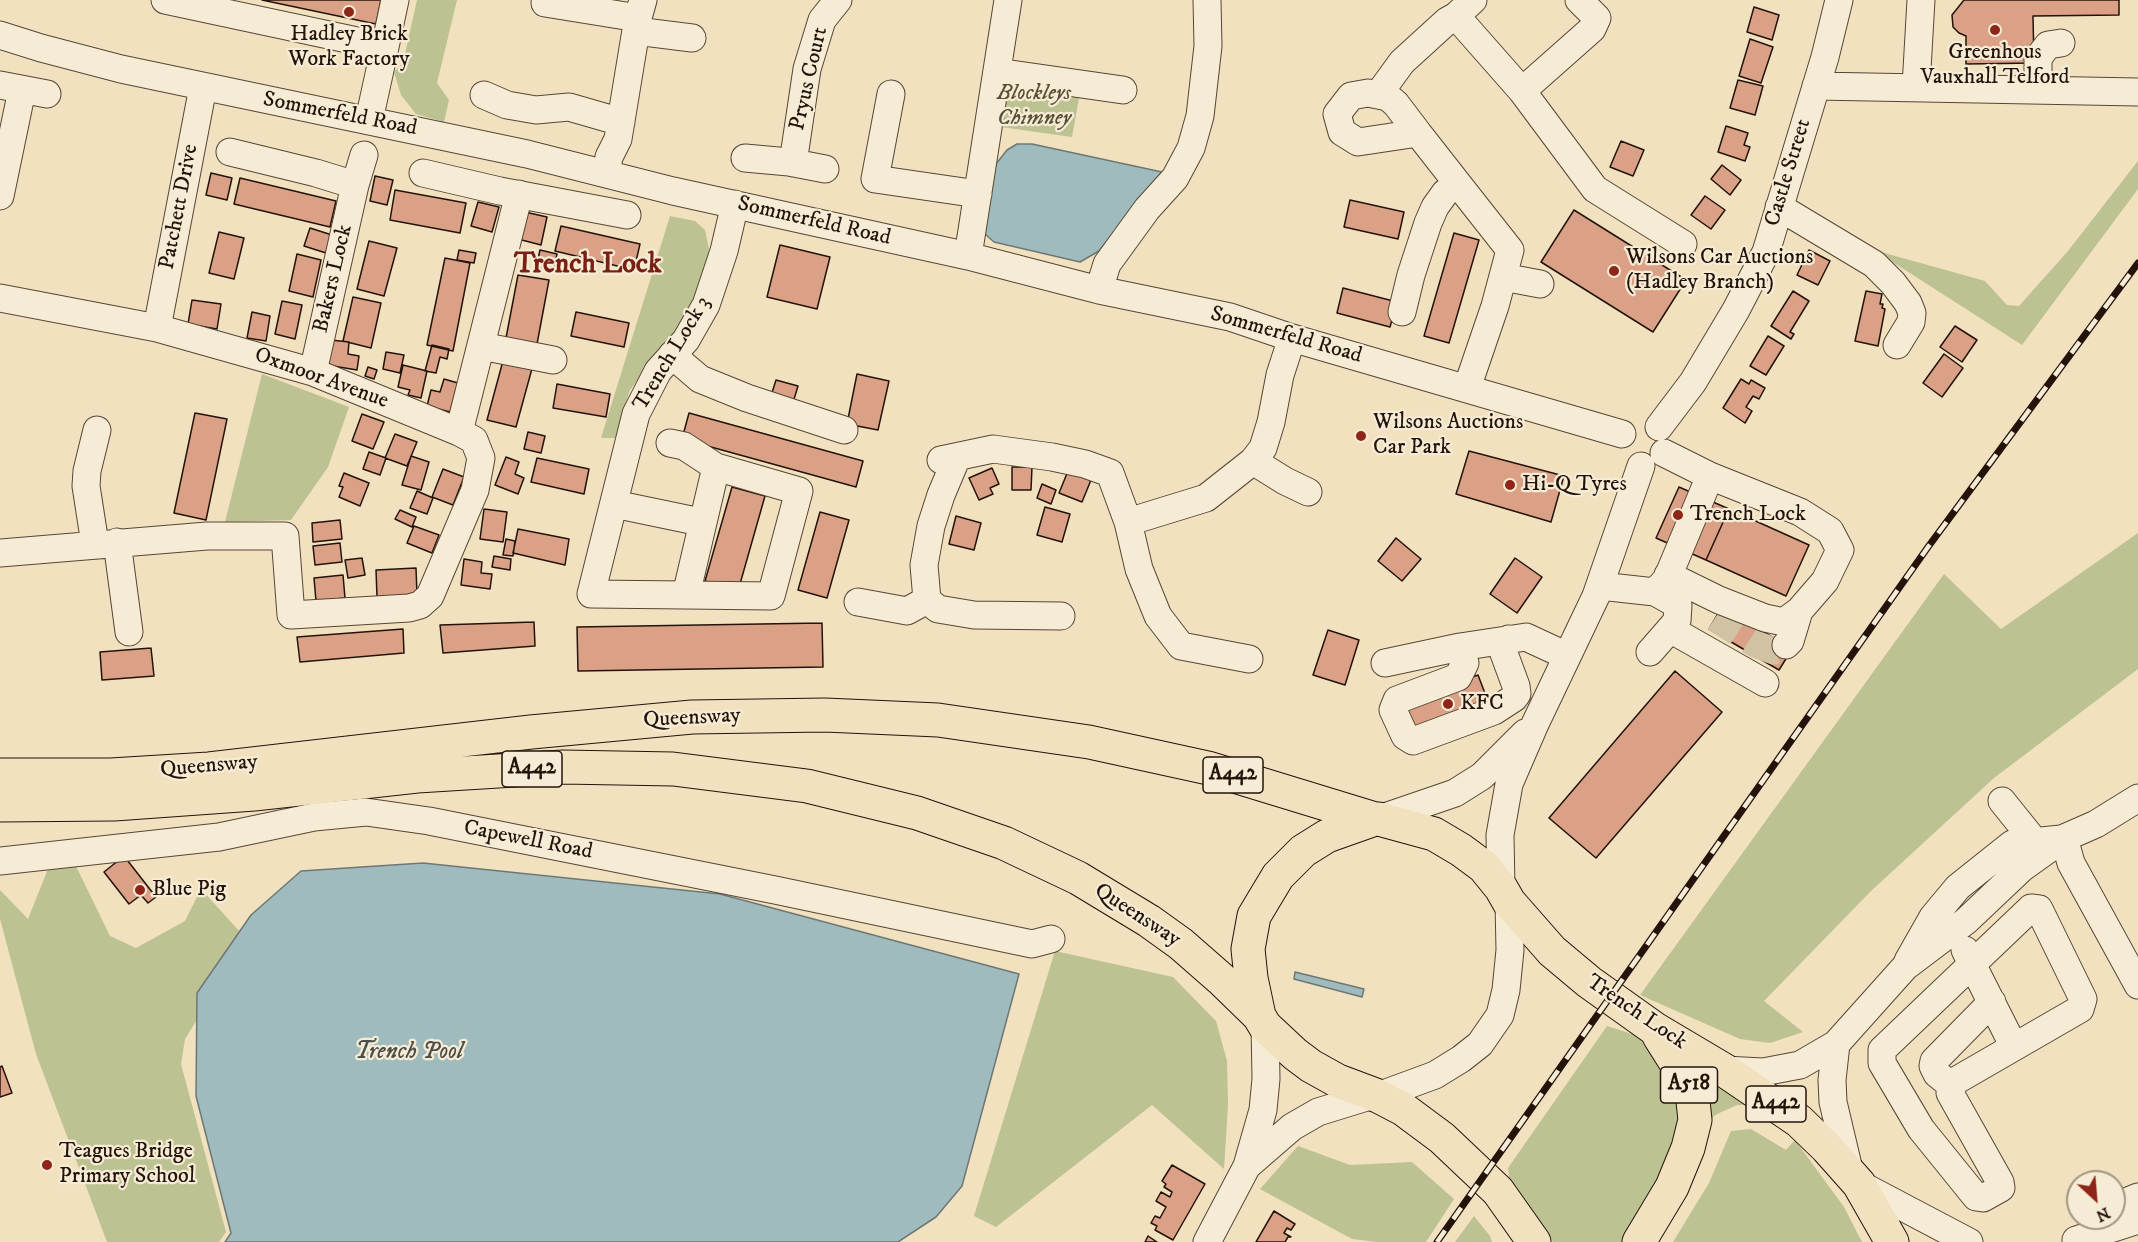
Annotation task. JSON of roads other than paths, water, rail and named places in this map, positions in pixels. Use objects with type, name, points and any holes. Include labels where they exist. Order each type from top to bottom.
[{"type":"highway","name":"Queensway","points":[[0,775],[111,775],[209,769],[531,732],[692,717],[825,715],[938,720],[1089,742],[1208,768],[1377,819]]},
{"type":"highway","name":"Queensway","points":[[0,805],[126,804],[254,794],[417,776],[563,767],[673,769],[807,786],[939,820],[1004,843],[1078,878],[1149,921],[1181,944],[1221,979],[1262,1021]]},
{"type":"highway","name":"Trench Lock","points":[[1377,819],[1434,834],[1484,867],[1552,951],[1589,982],[1655,1029],[1724,1070],[1800,1121],[1855,1179],[1892,1242]]},
{"type":"highway","points":[[1262,1021],[1251,978],[1248,948],[1254,916],[1278,876],[1303,851],[1327,836],[1377,819]]},
{"type":"highway","name":"A442","points":[[1262,1021],[1295,1054],[1311,1066],[1338,1081],[1376,1095],[1402,1109],[1442,1138],[1498,1191],[1528,1236]]},
{"type":"highway","name":"A518","points":[[1639,1242],[1672,1187],[1688,1148],[1695,1119],[1692,1092],[1655,1029]]},
{"type":"street","points":[[165,0],[385,47]]},
{"type":"street","points":[[369,120],[395,0]]},
{"type":"street","name":"Pryus Court","points":[[793,163],[807,69],[822,20],[838,0]]},
{"type":"street","points":[[968,256],[1008,0]]},
{"type":"street","points":[[1099,290],[1107,264],[1147,209],[1175,178],[1191,148],[1200,116],[1208,46],[1207,0]]},
{"type":"street","points":[[1522,91],[1592,29],[1597,18],[1579,0]]},
{"type":"street","name":"Castle Street","points":[[1659,427],[1693,382],[1736,310],[1766,252],[1826,57],[1839,0]]},
{"type":"street","points":[[1916,87],[1921,0]]},
{"type":"street","points":[[545,3],[639,16],[693,38]]},
{"type":"street","points":[[1378,95],[1402,62],[1464,8],[1595,189],[1683,244]]},
{"type":"street","points":[[606,174],[609,157],[618,139],[639,16]]},
{"type":"street","name":"Sommerfeld Road","points":[[0,35],[112,67],[527,154],[735,204],[968,256],[1099,290],[1230,317],[1292,338],[1622,434]]},
{"type":"street","points":[[2038,90],[2038,58],[2048,45],[2061,43]]},
{"type":"street","points":[[997,72],[1123,90]]},
{"type":"street","points":[[1816,86],[2138,93]]},
{"type":"street","name":"Patchett Drive","points":[[157,328],[203,87]]},
{"type":"street","points":[[0,196],[23,90]]},
{"type":"street","points":[[1418,133],[1358,142],[1342,132],[1336,114],[1352,96],[1368,93],[1388,97],[1396,104],[1510,250],[1495,306],[1467,388]]},
{"type":"street","points":[[891,94],[875,179],[978,194]]},
{"type":"street","points":[[484,95],[507,105],[536,110],[569,107],[621,122]]},
{"type":"street","points":[[230,152],[355,185]]},
{"type":"street","name":"Bakers Lock","points":[[313,372],[355,185],[364,155]]},
{"type":"street","points":[[745,158],[825,169]]},
{"type":"street","points":[[423,173],[627,215]]},
{"type":"street","points":[[1402,312],[1435,207],[1445,193],[1458,184]]},
{"type":"street","points":[[459,432],[518,194]]},
{"type":"street","name":"Trench Lock 3","points":[[686,595],[591,594],[636,414],[658,371],[686,340],[706,305],[735,204]]},
{"type":"street","points":[[1779,207],[1875,264],[1908,303],[1912,313],[1911,322],[1897,345]]},
{"type":"street","points":[[1503,277],[1540,284]]},
{"type":"street","name":"Oxmoor Avenue","points":[[0,298],[157,328],[313,372],[459,432],[474,440],[481,458],[475,490],[430,597],[409,608],[291,615],[285,536],[207,536],[106,543]]},
{"type":"street","points":[[1128,522],[1206,498],[1253,461],[1263,448],[1280,375],[1292,338]]},
{"type":"street","points":[[481,346],[553,360]]},
{"type":"street","points":[[672,355],[700,379],[747,398],[844,430]]},
{"type":"street","points":[[1247,1166],[1292,1127],[1318,1112],[1435,1075],[1480,1044],[1500,1015],[1506,990],[1510,950],[1500,835],[1509,784],[1600,586],[1652,460],[1666,439],[1659,427],[1646,420],[1632,423],[1622,434],[1620,448],[1628,460],[1652,460],[1710,476],[1800,512],[1830,531],[1840,550],[1825,581],[1799,611],[1784,622],[1765,618],[1671,584],[1600,586]]},
{"type":"street","points":[[97,430],[79,457],[86,486],[106,543],[129,632]]},
{"type":"street","points":[[670,443],[684,447],[716,467],[799,491],[771,596],[686,595],[716,467]]},
{"type":"street","points":[[1061,616],[974,615],[938,609],[927,600],[924,565],[931,526],[949,458],[993,449],[1052,457],[1085,464],[1110,473],[1128,522],[1139,569],[1158,616],[1181,646],[1249,659]]},
{"type":"street","points":[[1253,461],[1285,482],[1308,492]]},
{"type":"street","points":[[1650,652],[1677,621],[1678,605],[1671,584],[1710,476]]},
{"type":"street","points":[[614,504],[691,520]]},
{"type":"street","points":[[0,553],[106,543]]},
{"type":"street","points":[[1671,584],[1698,609],[1715,618]]},
{"type":"street","points":[[858,602],[907,611],[927,600]]},
{"type":"street","points":[[1786,645],[1791,641],[1799,611]]},
{"type":"street","points":[[1670,629],[1765,683]]},
{"type":"street","points":[[1385,663],[1460,647],[1526,637],[1568,656]]},
{"type":"street","points":[[1460,647],[1465,663],[1458,677],[1397,700],[1393,710],[1405,736],[1413,741],[1494,711],[1514,698],[1517,694],[1516,686],[1502,648],[1509,639]]},
{"type":"street","points":[[1377,819],[1455,794],[1482,776],[1535,724]]},
{"type":"street","points":[[1724,1070],[1763,1072],[1800,1065],[1836,1044],[1905,967],[1954,931],[2022,868],[2064,838],[2096,824],[2138,798]]},
{"type":"street","points":[[2002,801],[2035,842]]},
{"type":"street","name":"Capewell Road","points":[[0,861],[219,837],[314,817],[366,812],[440,823],[1032,944],[1051,939]]},
{"type":"street","points":[[1905,967],[1933,917],[1958,887],[2012,844],[2064,838]]},
{"type":"street","points":[[2064,838],[2076,873],[2138,985]]},
{"type":"street","points":[[2031,908],[2039,909],[2082,999],[2080,1010],[1957,1080],[1952,1086],[1950,1093],[2000,1182],[2001,1188],[1983,1198],[1976,1197],[1921,1129],[1882,1063],[1882,1050],[1974,964],[2031,908]]},
{"type":"street","points":[[1954,931],[1974,964],[2014,1047]]},
{"type":"street","points":[[1952,1086],[1937,1074],[1934,1060],[1992,1002]]},
{"type":"street","points":[[1207,1242],[1247,1166],[1263,1110],[1266,1078],[1262,1021]]},
{"type":"street","points":[[1836,1044],[1832,1080],[1833,1102],[1855,1179],[1969,1242]]},
{"type":"street","points":[[2074,1241],[2138,1220]]},
{"type":"street","points":[[2074,1241],[2085,1230]]},
{"type":"water","points":[[1017,144],[1032,144],[1162,172],[1099,251],[1080,262],[994,242],[985,234],[982,227],[996,164],[1007,150]]},
{"type":"water","name":"Trench Pool","points":[[423,863],[720,894],[1019,974],[962,1186],[936,1217],[898,1242],[225,1242],[231,1233],[196,1096],[197,993],[251,915],[301,871]]},
{"type":"water","points":[[1295,972],[1364,989],[1362,997],[1294,979]]},
{"type":"tunnel","points":[[1715,618],[1755,644],[1774,651],[1786,645]]},
{"type":"railway","points":[[1437,1242],[1928,547],[2138,263]]},
{"type":"place","name":"Hadley Brick Work Factory","points":[[349,12]]},
{"type":"place","name":"Greenhous Vauxhall Telford","points":[[1995,30]]},
{"type":"place","name":"Wilsons Car Auctions (Hadley Branch)","points":[[1614,271]]},
{"type":"place","name":"Wilsons Auctions Car Park","points":[[1361,436]]},
{"type":"place","name":"Hi-Q Tyres","points":[[1510,485]]},
{"type":"place","name":"Trench Lock","points":[[1678,515]]},
{"type":"place","name":"KFC","points":[[1448,704]]},
{"type":"place","name":"Blue Pig","points":[[140,890]]},
{"type":"place","name":"Teagues Bridge Primary School","points":[[47,1165]]},
{"type":"district","name":"Trench Lock","points":[[588,266]]},
{"type":"park label","name":"Blockleys Chimney","points":[[1034,106]]}]
